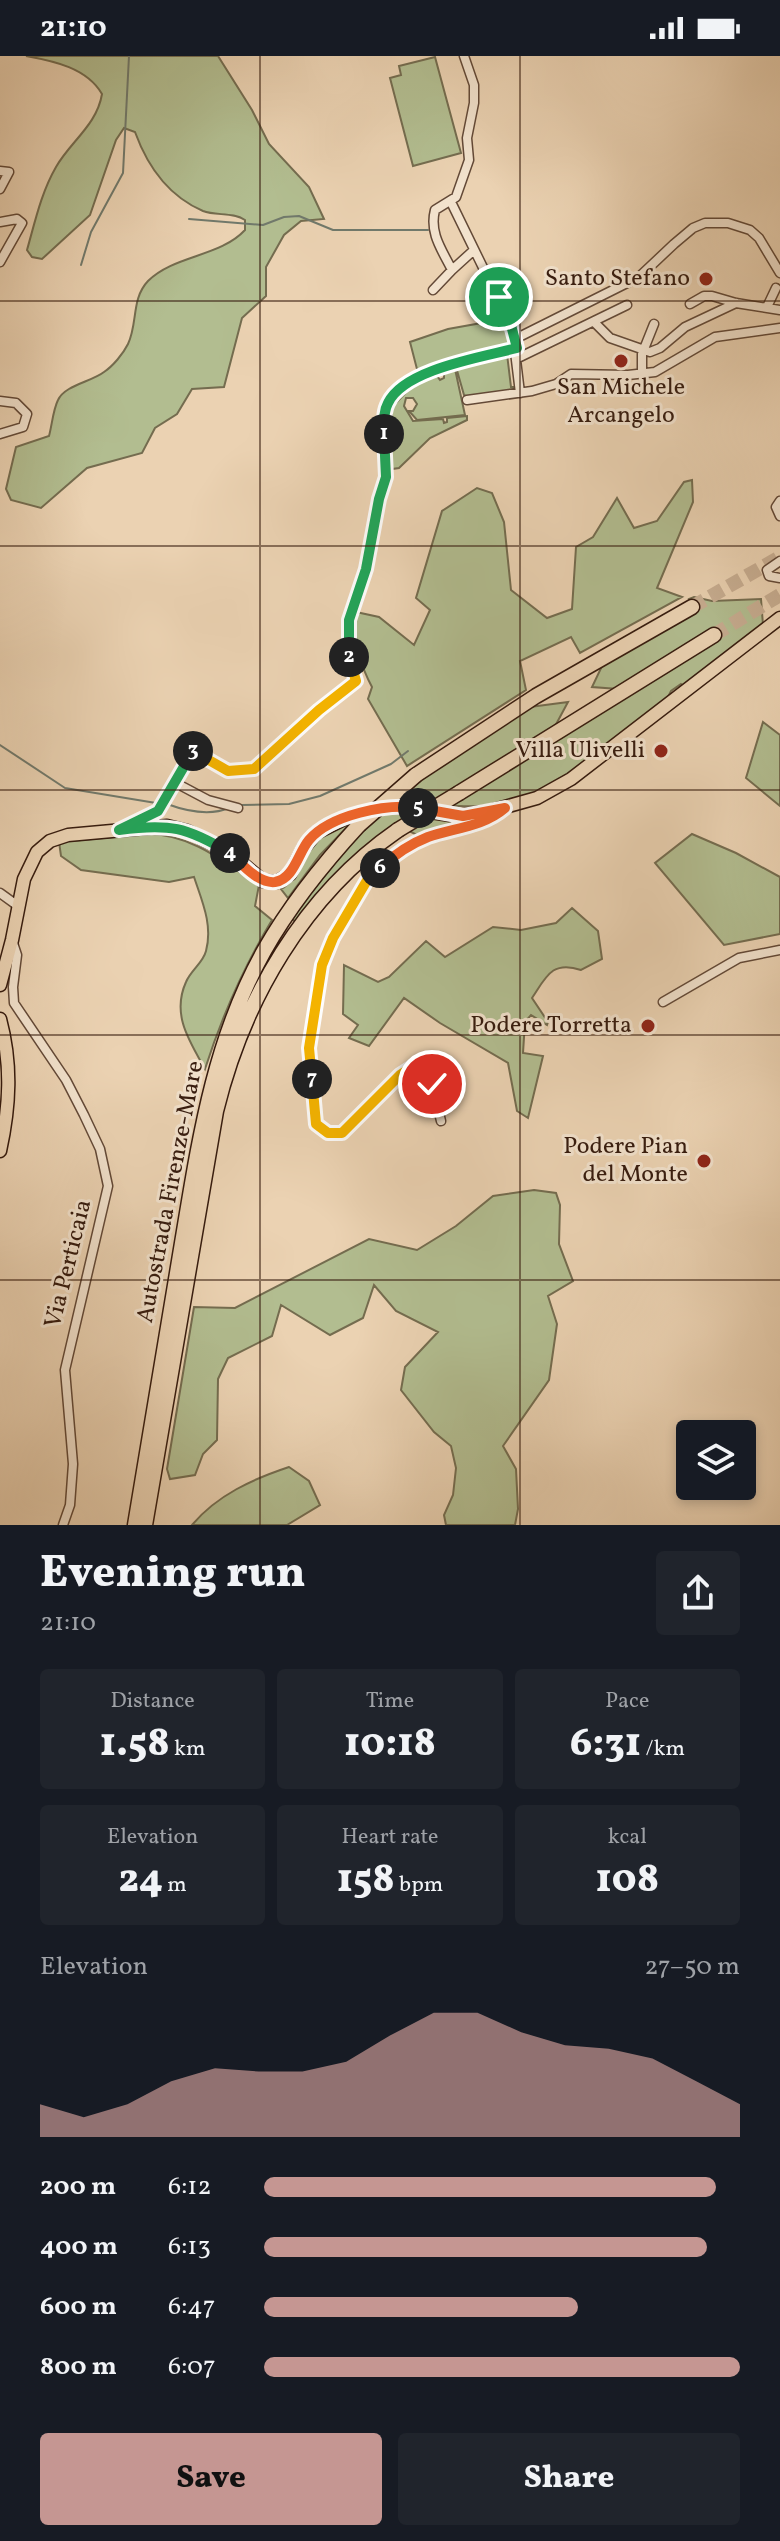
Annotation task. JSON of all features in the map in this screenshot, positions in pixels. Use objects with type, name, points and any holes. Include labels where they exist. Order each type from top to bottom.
[{"type":"highway","name":"Autostrada Firenze-Mare","points":[[135,1525],[201,1128],[220,1052],[247,985],[279,925],[320,869],[359,825],[416,775],[527,702],[692,607]]},
{"type":"highway","name":"Autostrada Firenze-Mare","points":[[145,1525],[216,1111],[229,1062],[256,1001],[307,916],[356,862],[398,830],[714,635]]},
{"type":"main road","points":[[0,985],[29,865],[37,852],[50,841],[68,835],[167,826],[187,831],[229,852],[263,881],[283,879],[290,874],[308,841],[316,833],[348,817],[391,806],[457,816],[505,808],[537,798],[571,779],[780,618]]},
{"type":"main road","points":[[0,1019],[10,1065],[10,1091],[0,1151]]},
{"type":"street","points":[[452,270],[435,236],[433,225],[435,210],[451,202],[458,194],[469,160],[467,138],[474,85],[464,56]]},
{"type":"street","points":[[0,171],[9,172],[0,189]]},
{"type":"street","points":[[451,202],[499,297],[516,349],[520,393]]},
{"type":"street","points":[[0,222],[17,219],[22,223],[0,262]]},
{"type":"street","points":[[516,349],[639,277],[674,244],[705,223],[728,223],[750,230],[763,244],[780,273]]},
{"type":"street","points":[[433,290],[474,250]]},
{"type":"street","points":[[767,307],[776,288]]},
{"type":"street","points":[[690,304],[704,296],[712,296],[780,310]]},
{"type":"street","points":[[594,322],[610,338],[650,352],[657,350],[685,327],[736,303]]},
{"type":"street","points":[[119,830],[158,811],[193,751],[228,771],[254,769],[356,681],[349,658],[349,620],[366,569],[386,477],[384,422],[388,401],[395,392],[424,374],[516,349],[594,322],[627,305]]},
{"type":"street","points":[[642,374],[643,350],[654,324]]},
{"type":"street","points":[[467,400],[551,386],[574,374],[642,374],[665,368],[719,336],[780,328]]},
{"type":"street","points":[[0,401],[16,403],[25,410],[26,424],[18,430],[0,434]]},
{"type":"street","points":[[780,501],[776,507],[780,516]]},
{"type":"street","points":[[780,561],[768,568],[767,572],[771,578],[780,578]]},
{"type":"street","points":[[174,782],[208,800],[238,808]]},
{"type":"street","points":[[441,1121],[428,1066],[420,1062],[400,1075],[342,1133],[328,1133],[316,1124],[309,1048],[322,965],[333,938],[369,877],[395,854],[426,838],[489,820],[505,808]]},
{"type":"street","points":[[0,893],[18,906]]},
{"type":"street","name":"Via Perticaia","points":[[12,940],[17,955],[14,1003],[66,1080],[84,1115],[100,1149],[108,1186],[65,1370],[73,1464],[70,1505],[63,1525]]},
{"type":"street","points":[[663,1002],[739,958],[780,950]]},
{"type":"green space","points":[[26,56],[218,56],[269,144],[309,187],[324,219],[301,221],[284,235],[266,267],[266,296],[242,318],[224,387],[192,389],[177,414],[155,428],[142,453],[87,468],[41,508],[11,500],[6,489],[16,447],[49,436],[61,395],[104,372],[121,356],[131,336],[139,295],[148,281],[171,266],[235,239],[245,230],[245,220],[203,211],[179,197],[153,168],[135,132],[124,128],[116,140],[90,215],[42,259],[32,257],[27,250],[46,187],[62,158],[95,115],[102,94],[79,72],[58,63]]},
{"type":"green space","points":[[435,57],[461,153],[413,166],[390,78],[401,75],[399,66]]},
{"type":"green space","points":[[504,319],[511,346],[418,373],[410,342],[448,329]]},
{"type":"green space","points":[[507,354],[511,387],[517,387],[517,390],[464,395],[456,367]]},
{"type":"green space","points":[[455,369],[465,415],[417,420],[409,411],[413,411],[417,404],[413,398],[406,398],[404,406],[413,421],[443,419],[444,423],[447,418],[467,416],[467,420],[430,438],[399,468],[392,469],[392,407],[415,383],[437,376],[440,380],[444,374]]},
{"type":"green space","points":[[692,480],[693,502],[657,588],[682,597],[580,653],[571,637],[520,661],[526,690],[407,766],[368,699],[372,687],[358,651],[356,612],[379,617],[414,645],[430,610],[416,598],[442,511],[477,488],[492,493],[504,522],[511,590],[547,618],[572,609],[576,547],[593,537],[617,498],[634,528],[657,521],[684,482]]},
{"type":"green space","points":[[694,597],[712,601],[761,599],[763,625],[684,686],[681,684],[671,691],[668,697],[607,747],[563,778],[515,800],[491,805],[454,806],[392,801],[417,781],[530,707],[568,702],[553,730],[619,689],[592,687],[603,664],[695,610],[689,599]]},
{"type":"green space","points":[[763,722],[780,735],[780,806],[746,778]]},
{"type":"green space","points":[[390,811],[470,822],[417,835],[397,825],[297,922],[289,918],[371,819],[347,827],[320,855],[288,898],[281,889],[291,881],[316,839],[335,827]]},
{"type":"green space","points":[[692,834],[780,877],[780,934],[724,945],[655,863]]},
{"type":"green space","points":[[164,835],[193,844],[259,885],[255,906],[272,920],[234,993],[205,1069],[181,1017],[186,982],[200,963],[208,941],[206,913],[194,877],[169,882],[81,870],[61,856],[59,842]]},
{"type":"green space","points":[[572,908],[598,931],[602,959],[581,970],[571,967],[556,969],[546,977],[532,998],[548,1022],[547,1025],[531,1015],[525,1022],[523,1053],[543,1056],[528,1118],[517,1111],[508,1063],[404,998],[369,1046],[349,1038],[358,1025],[343,1014],[344,965],[378,982],[389,977],[426,941],[445,957],[493,927],[521,930],[556,923]]},
{"type":"green space","points":[[534,1190],[556,1193],[560,1205],[559,1244],[573,1281],[548,1296],[557,1324],[549,1380],[503,1446],[516,1469],[518,1509],[515,1525],[446,1525],[444,1515],[453,1495],[456,1468],[451,1446],[434,1432],[401,1390],[405,1367],[438,1332],[396,1311],[374,1285],[363,1318],[330,1335],[281,1305],[272,1336],[228,1358],[218,1379],[217,1440],[203,1454],[195,1475],[170,1479],[167,1469],[194,1307],[235,1308],[369,1239],[417,1250],[456,1226],[493,1196]]},
{"type":"green space","points":[[289,1467],[309,1481],[320,1505],[287,1525],[192,1525],[236,1489]]},
{"type":"waterway","points":[[81,265],[91,232],[123,173],[129,56]]},
{"type":"waterway","points":[[189,219],[263,225],[284,217],[299,216],[333,230],[428,230]]},
{"type":"waterway","points":[[0,745],[65,788],[156,803]]},
{"type":"waterway","points":[[241,805],[289,804],[320,796],[391,764],[408,751]]},
{"type":"waterway","points":[[167,804],[198,812],[229,808]]},
{"type":"tunnel","points":[[692,607],[780,557]]},
{"type":"tunnel","points":[[714,635],[780,595]]},
{"type":"place","name":"Santo Stefano","points":[[706,279]]},
{"type":"place","name":"San Michele Arcangelo","points":[[621,361]]},
{"type":"place","name":"Villa Ulivelli","points":[[661,751]]},
{"type":"place","name":"Podere Torretta","points":[[648,1026]]},
{"type":"place","name":"Podere Pian del Monte","points":[[704,1161]]},
{"type":"route","points":[[432,1084],[428,1066],[420,1062],[384,1089],[342,1133],[328,1133],[316,1124],[309,1048],[322,965],[333,938],[369,877],[395,854],[426,838],[489,820],[505,808],[457,816],[406,806],[387,806],[348,817],[316,833],[308,841],[290,874],[277,882],[263,881],[229,852],[187,831],[167,826],[119,830],[158,811],[193,751],[228,771],[254,769],[356,681],[349,658],[349,620],[366,569],[386,477],[384,422],[388,401],[395,392],[424,374],[517,348],[499,297]]}]
